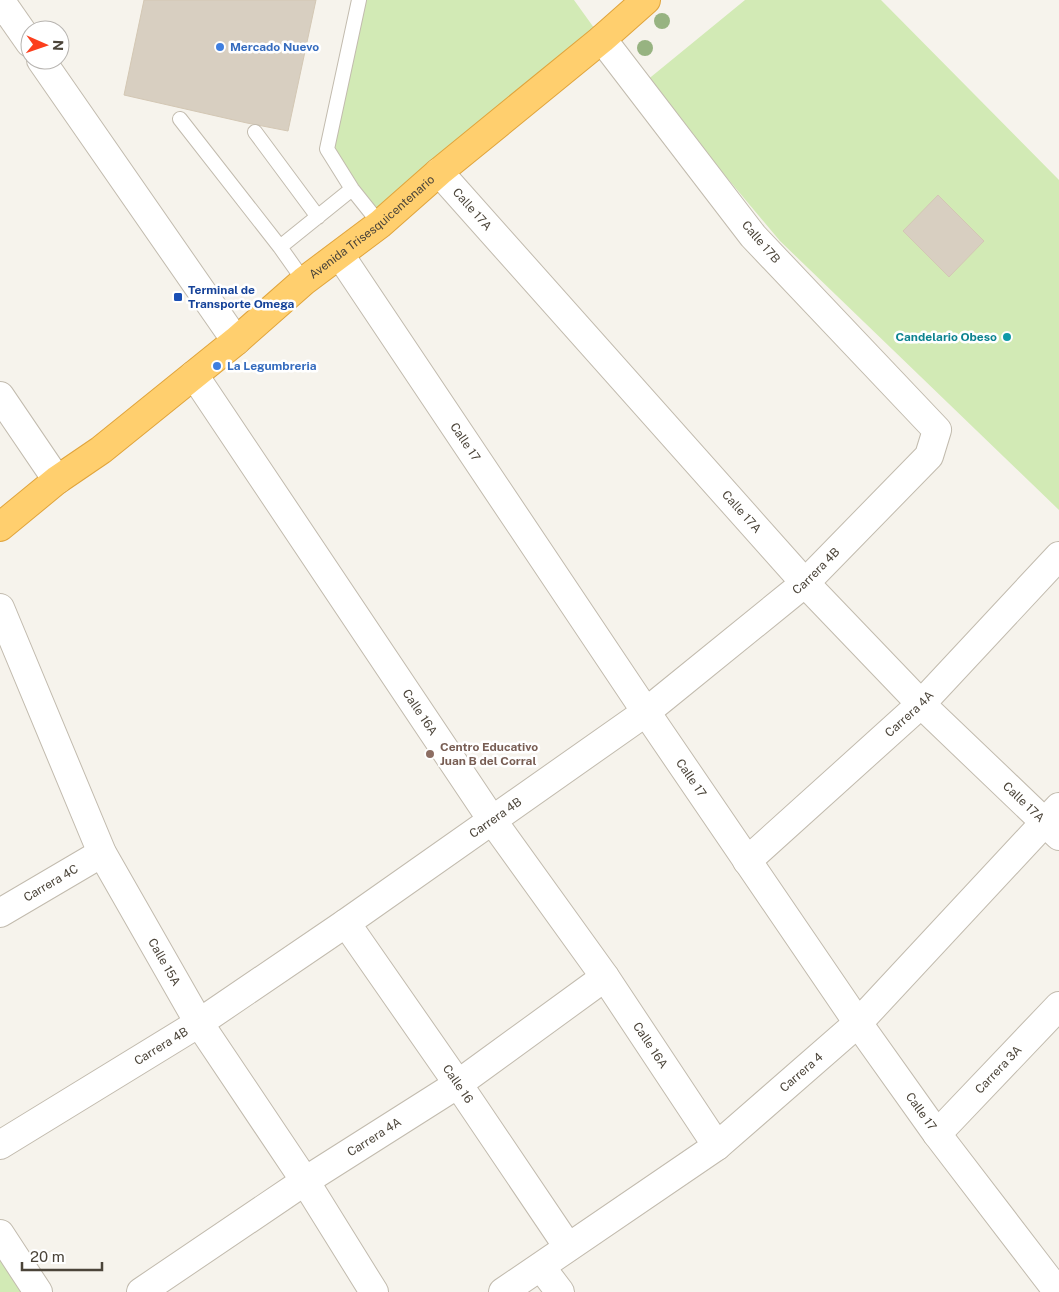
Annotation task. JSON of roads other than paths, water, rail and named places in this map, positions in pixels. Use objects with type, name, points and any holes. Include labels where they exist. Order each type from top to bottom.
[{"type":"highway","name":"Avenida Trisesquicentenario","points":[[0,527],[57,480],[101,450],[194,375],[304,281],[380,224],[439,172],[602,39],[646,0]]},
{"type":"street","points":[[0,0],[20,29]]},
{"type":"street","name":"Calle 17B","points":[[602,39],[753,236],[937,430]]},
{"type":"street","points":[[48,70],[236,341]]},
{"type":"street","name":"Calle 17A","points":[[439,172],[804,583],[921,704],[1054,822]]},
{"type":"street","name":"Calle 17","points":[[340,255],[646,712],[858,1023],[937,1134],[1058,1292]]},
{"type":"street","name":"Calle 16A","points":[[194,375],[492,820],[604,977],[717,1146]]},
{"type":"street","points":[[3,408],[57,480]]},
{"type":"street","name":"Carrera 4B","points":[[0,1145],[199,1023],[346,923],[646,712],[804,583],[929,456],[937,430]]},
{"type":"street","name":"Carrera 4A","points":[[747,861],[921,704],[1059,556]]},
{"type":"street","name":"Calle 15A","points":[[0,608],[102,853],[199,1023],[305,1181],[374,1292]]},
{"type":"street","name":"Carrera 4","points":[[504,1292],[717,1146],[858,1023],[1054,822]]},
{"type":"street","name":"Carrera 4C","points":[[0,913],[102,853]]},
{"type":"street","name":"Calle 16","points":[[346,923],[568,1247]]},
{"type":"street","name":"Carrera 4A","points":[[141,1292],[305,1181],[458,1084],[604,977]]},
{"type":"street","name":"Carrera 3A","points":[[937,1134],[1059,1006]]},
{"type":"street","points":[[0,1234],[38,1292]]},
{"type":"street","points":[[541,1267],[560,1292]]},
{"type":"lane","points":[[359,0],[327,149],[352,189],[380,224]]},
{"type":"lane","points":[[180,119],[280,247],[304,281]]},
{"type":"lane","points":[[255,132],[318,217]]},
{"type":"lane","points":[[280,247],[352,189]]},
{"type":"place","name":"Mercado Nuevo","points":[[220,47]]},
{"type":"place","name":"Terminal de Transporte Omega","points":[[178,297]]},
{"type":"place","name":"Candelario Obeso","points":[[1007,337]]},
{"type":"place","name":"La Legumbreria","points":[[217,366]]},
{"type":"place","name":"Centro Educativo Juan B del Corral","points":[[430,754]]}]
